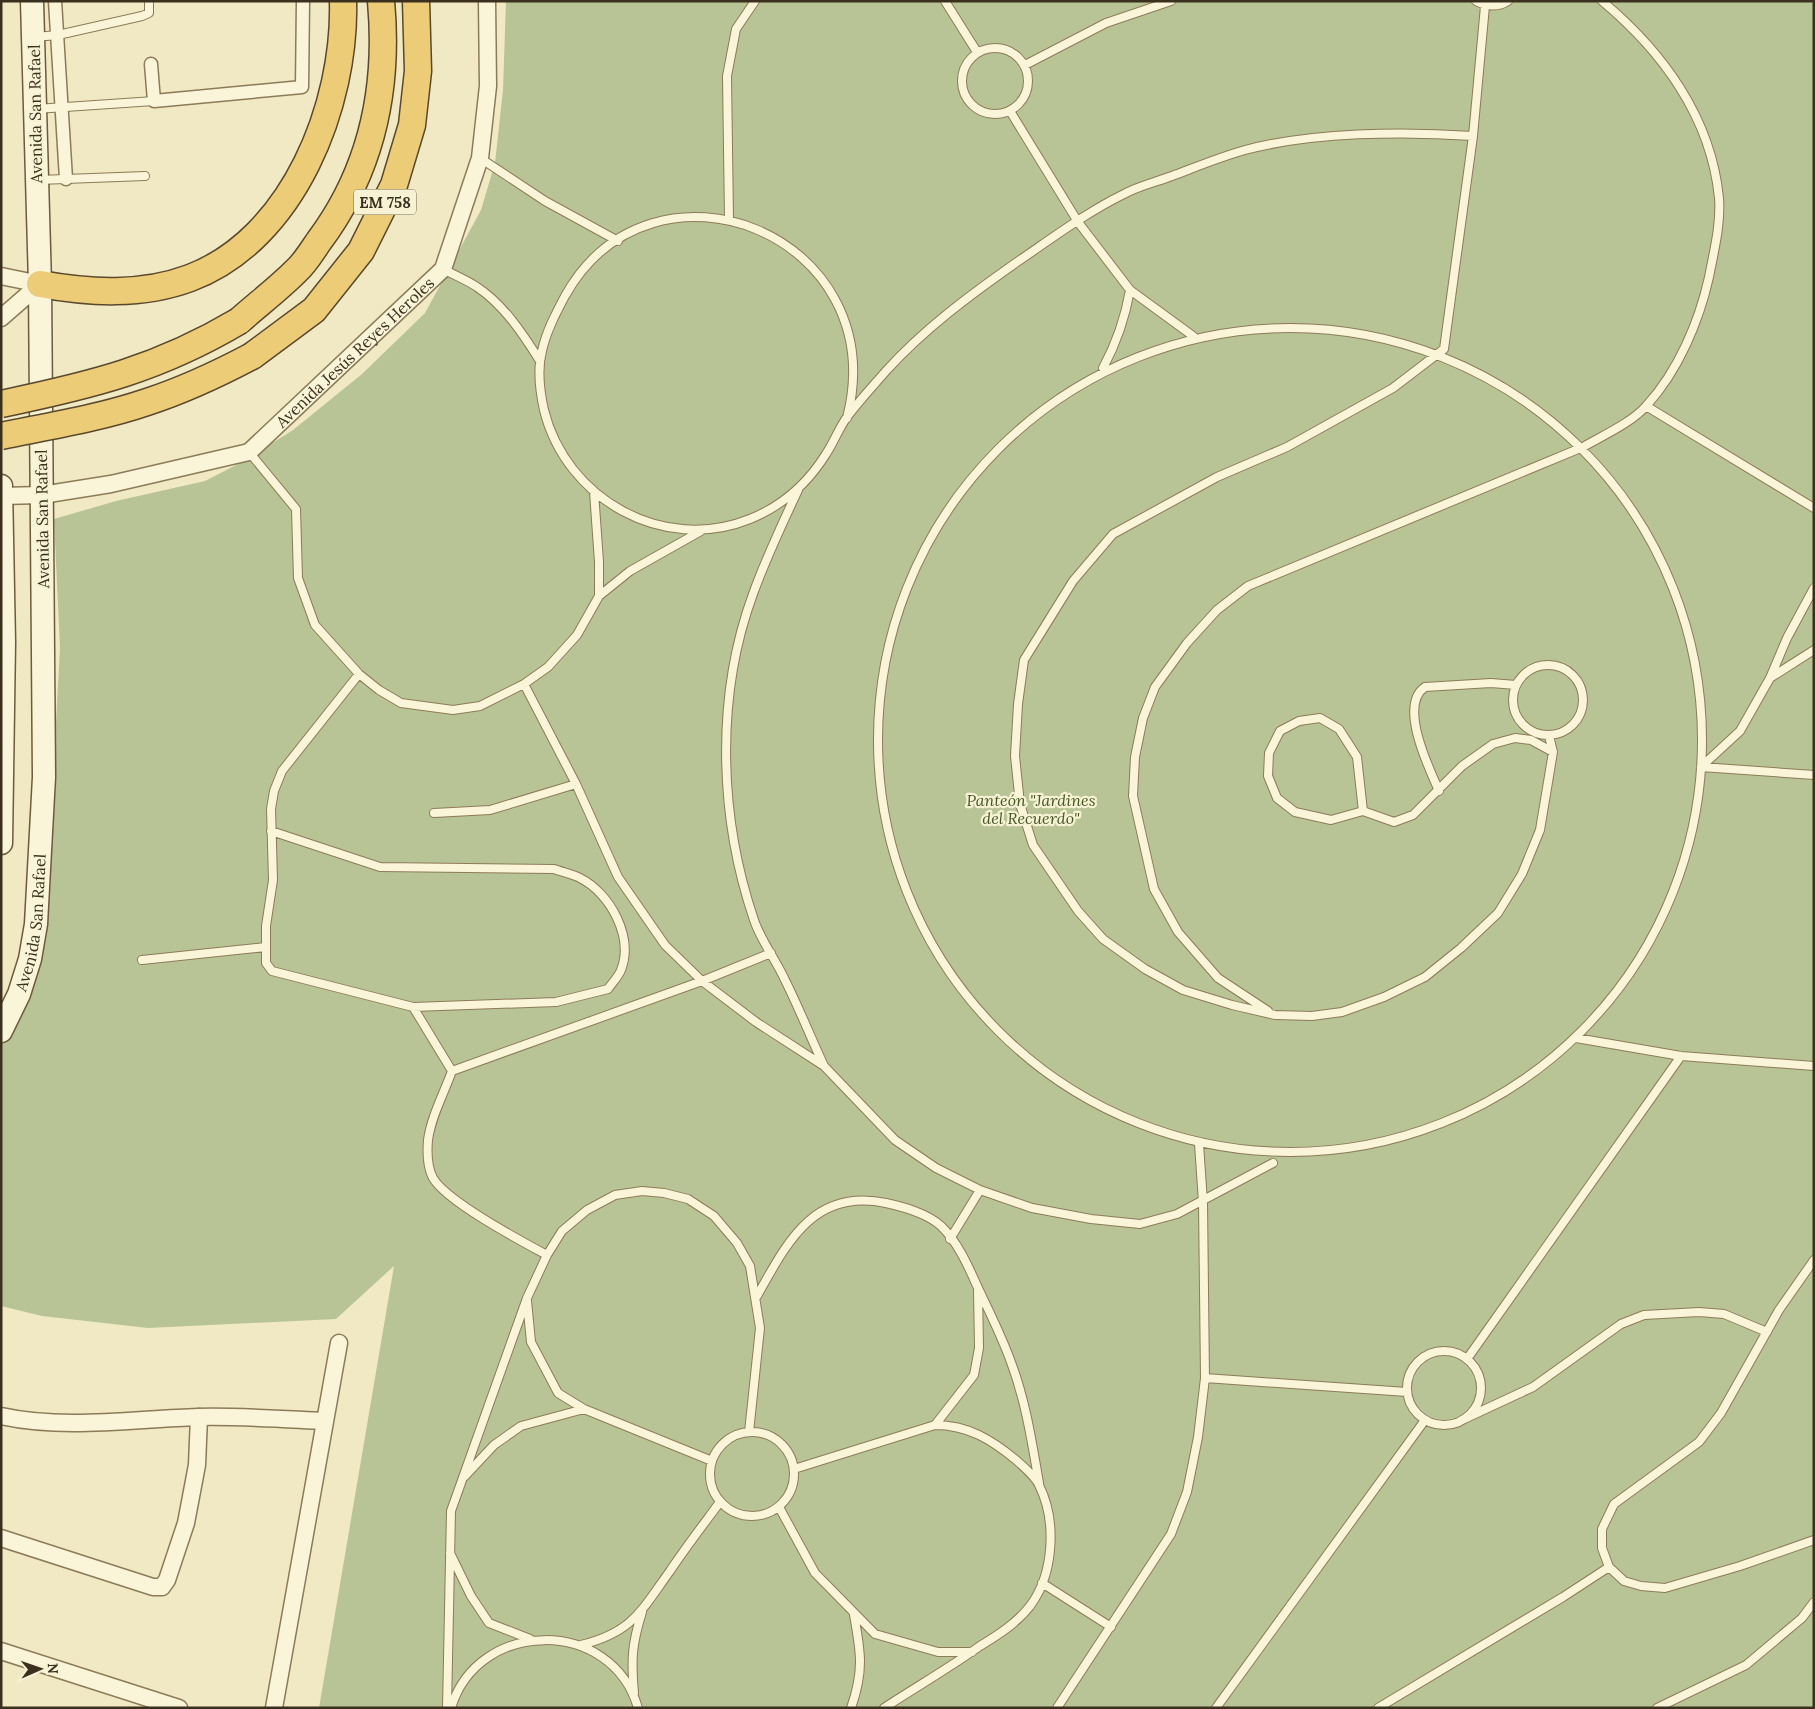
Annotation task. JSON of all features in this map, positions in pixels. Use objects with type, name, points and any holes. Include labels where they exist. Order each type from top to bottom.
[{"type":"highway","points":[[40,284],[110,291],[153,288],[191,277],[209,269],[249,242],[266,226],[284,201],[314,148],[325,119],[339,63],[343,1]]},
{"type":"highway","name":"EM 758","points":[[1,404],[130,373],[185,350],[239,321],[297,270],[335,219],[367,154],[381,92],[381,1]]},
{"type":"highway","name":"EM 758","points":[[1,436],[114,412],[147,403],[216,375],[252,356],[314,310],[361,251],[394,185],[412,125],[418,71],[416,1]]},
{"type":"main road","name":"Avenida San Rafael","points":[[1,1031],[20,994],[30,959],[39,897],[44,777],[40,284],[32,1]]},
{"type":"main road","points":[[1,486],[1,843]]},
{"type":"street","points":[[55,1],[60,108],[66,179]]},
{"type":"street","points":[[151,64],[154,101],[302,87],[303,1]]},
{"type":"street","name":"Avenida Jesús Reyes Heroles","points":[[249,452],[443,269],[480,158],[488,86],[487,1]]},
{"type":"street","points":[[1,276],[40,284]]},
{"type":"street","points":[[1,318],[40,284]]},
{"type":"street","points":[[1,496],[42,495],[111,484],[249,452]]},
{"type":"street","points":[[274,1708],[339,1342]]},
{"type":"street","points":[[1,1416],[26,1421],[55,1422],[199,1417],[324,1421]]},
{"type":"street","points":[[1,1538],[153,1587],[162,1587],[167,1580],[186,1523],[197,1465],[199,1417]]},
{"type":"street","points":[[1,1651],[179,1708]]},
{"type":"lane","points":[[33,37],[58,36],[148,13],[149,1]]},
{"type":"lane","points":[[729,220],[727,76],[736,30],[755,1]]},
{"type":"lane","points":[[945,1],[977,52]]},
{"type":"lane","points":[[1025,65],[1106,23],[1171,1]]},
{"type":"lane","points":[[1476,1],[1486,6],[1508,1]]},
{"type":"lane","points":[[1275,1015],[1218,978],[1178,932],[1154,889],[1133,796],[1135,757],[1143,718],[1155,687],[1187,643],[1217,610],[1248,586],[1583,446],[1612,430],[1646,406],[1681,356],[1702,308],[1717,237],[1719,199],[1712,160],[1697,117],[1670,70],[1627,22],[1602,1]]},
{"type":"lane","points":[[1486,6],[1473,136],[1444,349],[1385,392],[1286,447],[1217,477],[1113,534],[1073,581],[1024,660],[1018,704],[1015,756],[1020,804],[1033,845],[1055,880],[1078,911],[1103,939],[1145,969],[1183,990],[1232,1006],[1275,1015],[1312,1016],[1342,1012],[1384,998],[1425,977],[1461,948],[1498,913],[1522,874],[1540,830],[1553,752],[1549,736]]},
{"type":"lane","points":[[985,48],[1007,49],[1018,56],[1025,65],[1029,76],[1028,89],[1020,104],[1010,111],[995,115],[984,113],[973,106],[965,95],[961,84],[964,68],[977,52],[985,48]]},
{"type":"lane","points":[[36,109],[154,101]]},
{"type":"lane","points":[[1010,111],[1078,222],[1130,290],[1193,336]]},
{"type":"lane","points":[[847,418],[852,393],[853,362],[848,332],[834,297],[820,276],[797,252],[768,234],[729,220],[698,218],[669,220],[642,228],[618,240],[587,266],[571,286],[555,315],[542,348],[540,361],[542,403],[554,440],[571,468],[594,492],[619,510],[648,523],[684,530],[720,528],[754,517],[777,505],[799,488],[825,457],[847,418],[904,352],[933,325],[1006,270],[1124,194],[1244,150],[1292,140],[1417,132],[1473,136]]},
{"type":"lane","points":[[480,158],[545,201],[618,240]]},
{"type":"lane","points":[[37,180],[145,176]]},
{"type":"lane","points":[[443,269],[477,287],[493,300],[515,326],[540,361]]},
{"type":"lane","points":[[1103,368],[1126,317],[1130,290]]},
{"type":"lane","points":[[524,684],[576,784],[618,877],[665,945],[702,981],[756,1022],[824,1066],[895,1140],[936,1168],[980,1190],[1032,1208],[1091,1219],[1140,1224],[1177,1214],[1203,1202],[1273,1162],[1406,1138],[1464,1114],[1514,1089],[1576,1038],[1611,994],[1640,949],[1667,898],[1687,847],[1696,806],[1701,767],[1699,726],[1679,616],[1659,561],[1636,516],[1614,483],[1583,446],[1540,407],[1499,378],[1444,349],[1327,329],[1239,330],[1193,336],[1103,368],[1010,439],[971,480],[921,560],[888,642],[880,680],[875,730],[879,785],[891,843],[913,902],[944,958],[1004,1037],[1038,1071],[1085,1098],[1140,1122],[1199,1144],[1273,1162]]},
{"type":"lane","points":[[1646,406],[1814,508]]},
{"type":"lane","points":[[249,452],[296,509],[298,578],[315,625],[359,674],[379,690],[402,703],[453,710],[480,706],[524,684],[548,667],[577,635],[599,596],[630,571],[704,529]]},
{"type":"lane","points":[[799,488],[774,541],[752,595],[739,642],[730,693],[726,747],[727,798],[738,859],[754,922],[786,981],[824,1066]]},
{"type":"lane","points":[[594,492],[599,562],[599,596]]},
{"type":"lane","points":[[1701,767],[1740,731],[1770,678],[1814,588]]},
{"type":"lane","points":[[1770,678],[1814,650]]},
{"type":"lane","points":[[1546,665],[1564,668],[1578,681],[1584,699],[1580,717],[1567,730],[1549,736],[1526,729],[1514,708],[1516,685],[1529,671],[1546,665]]},
{"type":"lane","points":[[271,831],[380,868],[554,870],[581,878],[600,894],[615,914],[621,927],[624,951],[621,970],[608,989],[556,1002],[413,1006],[272,971],[266,963],[266,926],[273,880],[271,831],[274,791],[282,772],[359,674]]},
{"type":"lane","points":[[1439,791],[1421,750],[1414,710],[1414,700],[1417,692],[1425,687],[1491,683],[1516,685]]},
{"type":"lane","points":[[1363,811],[1357,757],[1339,729],[1320,718],[1299,721],[1280,731],[1269,753],[1268,776],[1277,798],[1295,812],[1331,820],[1363,811],[1394,822],[1413,815],[1462,766],[1493,744],[1515,738],[1531,740],[1553,752]]},
{"type":"lane","points":[[1701,767],[1814,775]]},
{"type":"lane","points":[[434,813],[490,810],[576,784]]},
{"type":"lane","points":[[142,960],[266,947]]},
{"type":"lane","points":[[452,1071],[702,981],[771,953]]},
{"type":"lane","points":[[413,1006],[452,1071]]},
{"type":"lane","points":[[1576,1038],[1681,1056],[1814,1066]]},
{"type":"lane","points":[[1467,1359],[1681,1056]]},
{"type":"lane","points":[[452,1071],[428,1139],[428,1165],[433,1178],[445,1192],[506,1232],[547,1255]]},
{"type":"lane","points":[[1057,1708],[1111,1628],[1174,1525],[1187,1492],[1198,1437],[1205,1378],[1203,1202],[1199,1144]]},
{"type":"lane","points":[[950,1239],[980,1190]]},
{"type":"lane","points":[[447,1708],[451,1512],[526,1298],[547,1255],[562,1231],[587,1210],[615,1195],[642,1192],[664,1193],[688,1200],[714,1216],[737,1243],[750,1266],[760,1328],[749,1432]]},
{"type":"lane","points":[[756,1296],[784,1248],[813,1215],[843,1202],[875,1201],[911,1209],[941,1226],[966,1262],[1012,1365],[1029,1425],[1039,1484],[1047,1504],[1050,1537],[1049,1558],[1042,1582],[1030,1605],[1008,1628],[884,1708]]},
{"type":"lane","points":[[1814,1260],[1779,1310],[1721,1413],[1699,1442],[1614,1504],[1602,1528],[1602,1548],[1610,1567],[1624,1581],[1642,1586],[1665,1588],[1731,1569],[1814,1540]]},
{"type":"lane","points":[[935,1425],[974,1375],[979,1348],[978,1286]]},
{"type":"lane","points":[[526,1298],[531,1342],[542,1368],[558,1393],[584,1410],[712,1461]]},
{"type":"lane","points":[[1462,1420],[1475,1407],[1480,1394],[1478,1374],[1467,1359],[1459,1354],[1444,1351],[1423,1357],[1412,1369],[1407,1392],[1410,1403],[1424,1420],[1448,1425],[1462,1420],[1533,1387],[1621,1324],[1644,1315],[1700,1312],[1724,1314],[1768,1332]]},
{"type":"lane","points":[[1205,1378],[1407,1392]]},
{"type":"lane","points":[[463,1479],[494,1445],[521,1426],[584,1410]]},
{"type":"lane","points":[[1216,1708],[1424,1420]]},
{"type":"lane","points":[[794,1469],[935,1425],[953,1425],[990,1440],[1026,1469],[1039,1484]]},
{"type":"lane","points":[[749,1432],[763,1433],[783,1446],[790,1457],[794,1469],[793,1487],[779,1507],[767,1514],[753,1517],[740,1515],[729,1510],[720,1502],[713,1491],[710,1479],[712,1461],[719,1448],[728,1439],[749,1432]]},
{"type":"lane","points":[[581,1645],[619,1631],[642,1612],[720,1502]]},
{"type":"lane","points":[[779,1507],[814,1573],[874,1634],[938,1652],[972,1652]]},
{"type":"lane","points":[[449,1551],[470,1596],[489,1623],[530,1639],[581,1645],[597,1653],[613,1666],[635,1695],[642,1708]]},
{"type":"lane","points":[[1378,1708],[1564,1597],[1610,1567]]},
{"type":"lane","points":[[1042,1582],[1111,1628]]},
{"type":"lane","points":[[1657,1708],[1746,1665],[1802,1618],[1814,1602]]},
{"type":"lane","points":[[638,1708],[631,1660],[633,1641],[642,1612]]},
{"type":"lane","points":[[851,1708],[860,1684],[861,1654],[854,1615]]},
{"type":"lane","points":[[451,1708],[454,1699],[469,1674],[499,1650],[530,1639]]},
{"type":"green space","name":"Panteón \"Jardines del Recuerdo\"","points":[[506,1],[1814,1],[1814,1708],[319,1708],[394,1266],[336,1319],[148,1328],[42,1316],[1,1306],[1,1039],[22,995],[53,777],[60,648],[54,519],[116,501],[205,481],[242,462],[293,430],[362,374],[425,313],[481,210],[495,163],[503,90]]}]
